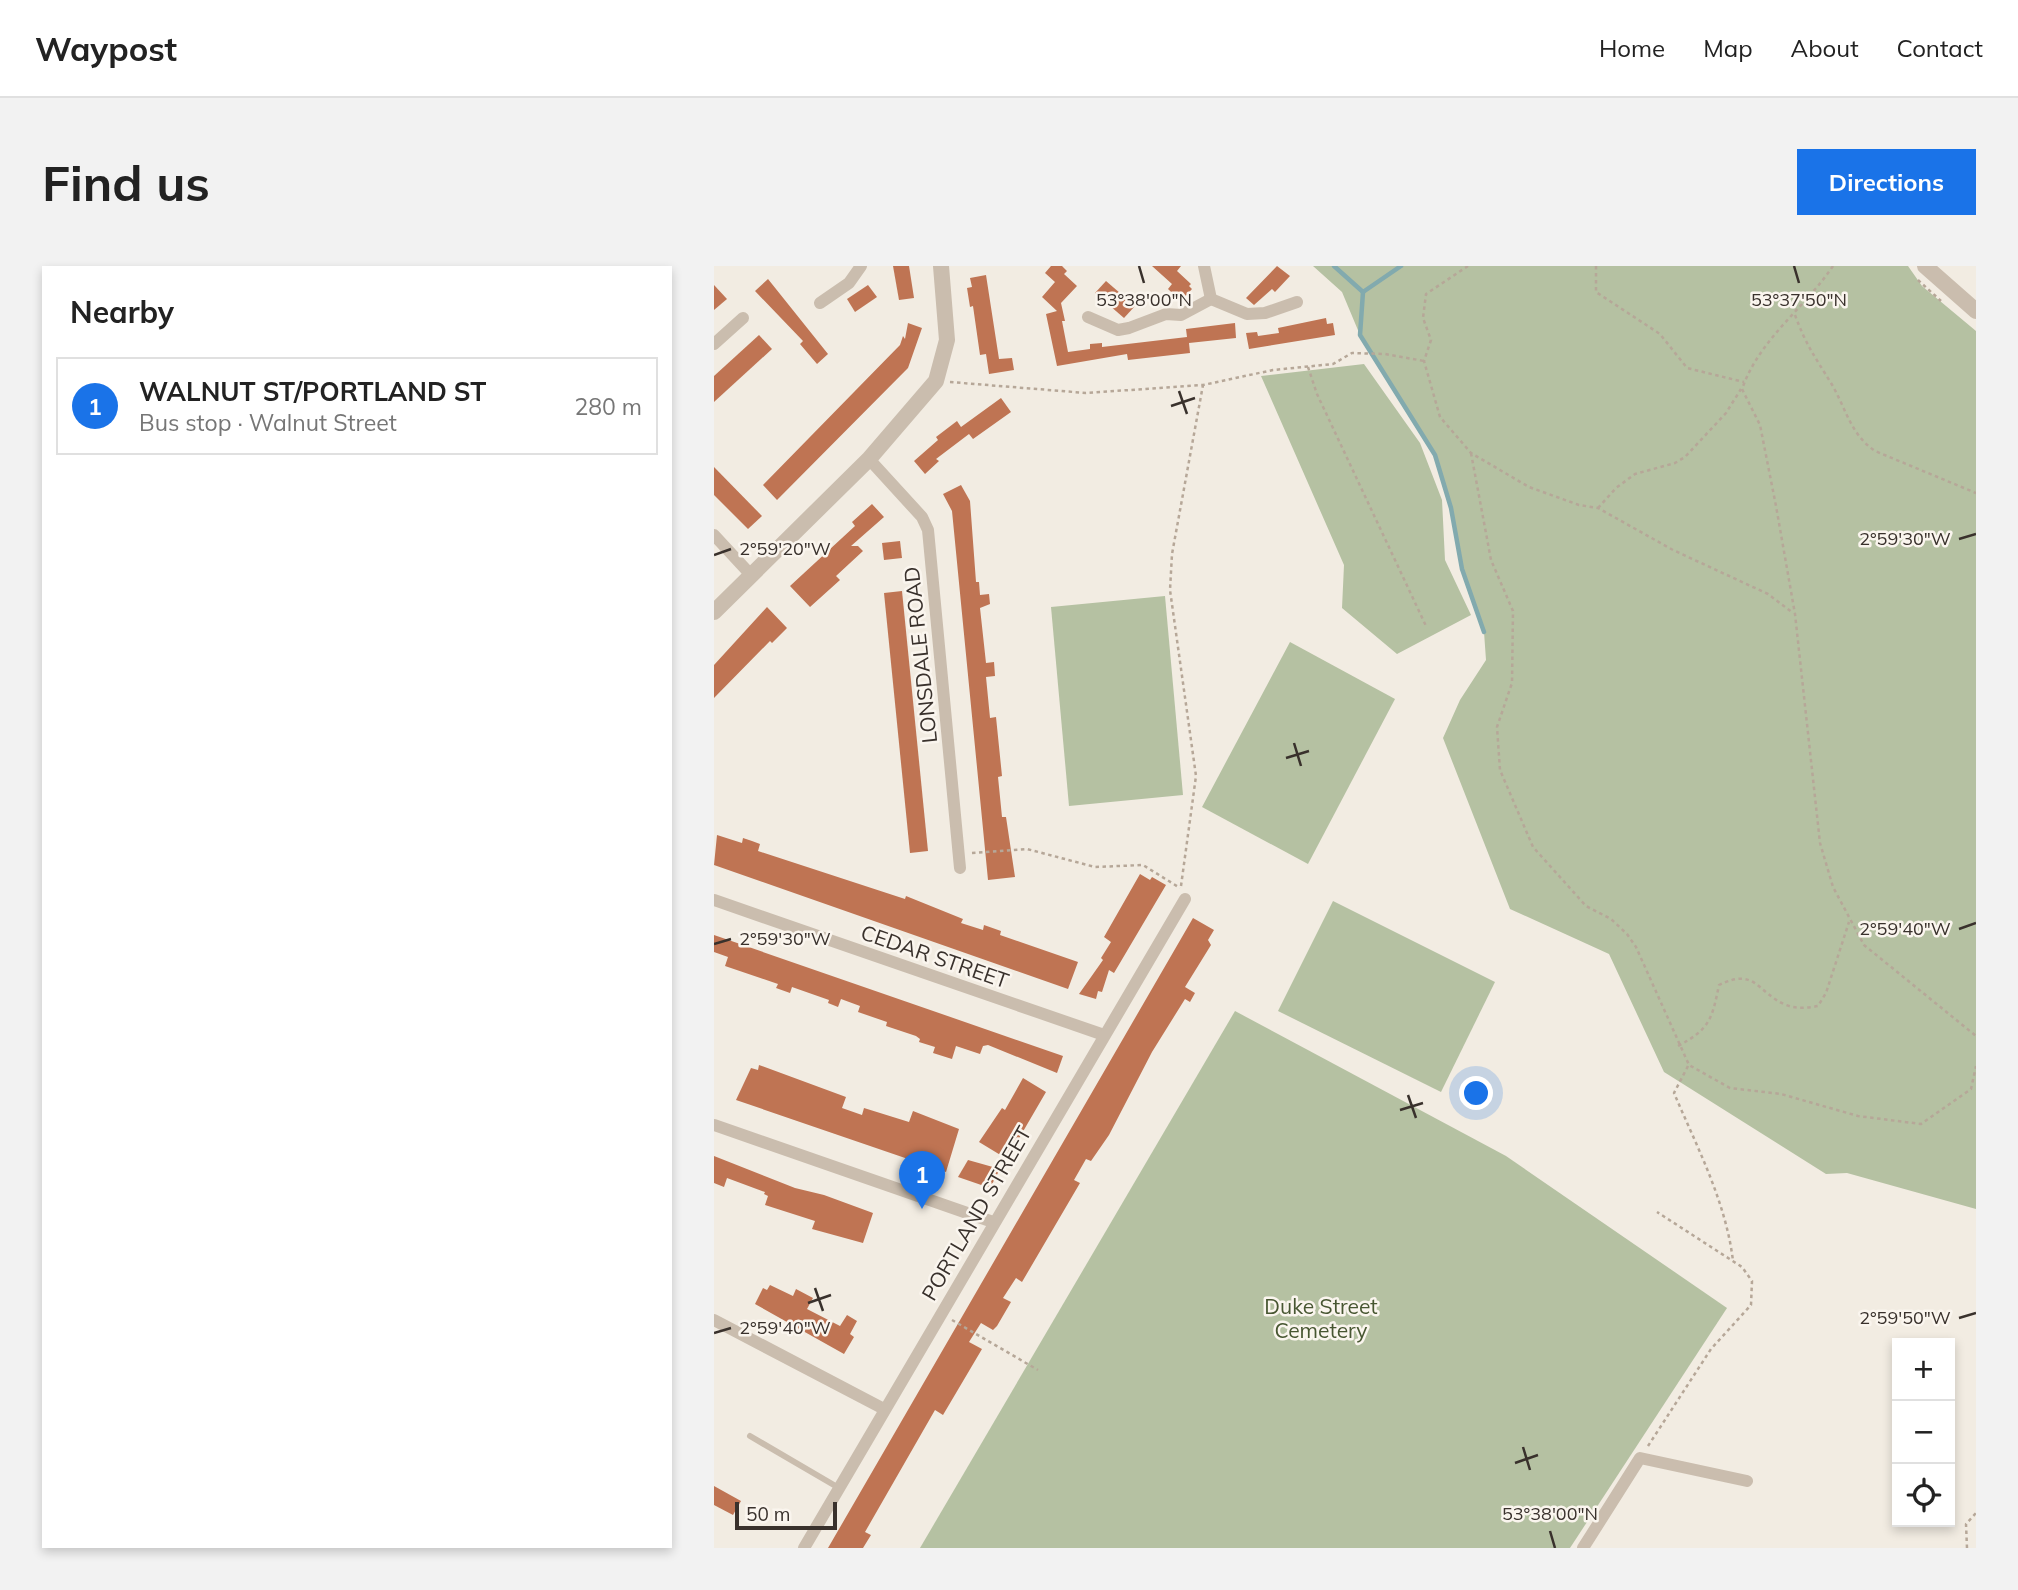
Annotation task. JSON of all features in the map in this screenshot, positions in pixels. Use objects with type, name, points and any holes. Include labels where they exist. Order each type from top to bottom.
[{"type":"street","points":[[820,303],[849,283],[862,266]]},
{"type":"street","points":[[714,611],[869,459],[936,381],[947,340],[941,266]]},
{"type":"street","points":[[1204,266],[1211,299]]},
{"type":"street","points":[[1925,266],[1976,310]]},
{"type":"street","points":[[1211,299],[1247,314],[1265,313],[1297,302]]},
{"type":"street","points":[[1087,317],[1118,330],[1166,314],[1181,315],[1211,299]]},
{"type":"street","points":[[714,344],[743,318]]},
{"type":"street","name":"LONSDALE ROAD","points":[[869,459],[922,517],[928,530],[960,868]]},
{"type":"street","points":[[714,534],[751,575]]},
{"type":"street","name":"PORTLAND STREET","points":[[804,1548],[1185,899]]},
{"type":"street","name":"CEDAR STREET","points":[[714,900],[1104,1035]]},
{"type":"street","points":[[714,1125],[993,1222]]},
{"type":"street","points":[[714,1320],[884,1409]]},
{"type":"street","points":[[1583,1548],[1640,1458],[1747,1481]]},
{"type":"lane","points":[[750,1436],[839,1488]]},
{"type":"path","points":[[1468,266],[1426,294],[1423,318],[1431,340],[1424,361],[1440,417],[1471,453],[1529,487],[1578,505],[1598,508],[1673,550],[1768,594],[1795,614]]},
{"type":"path","points":[[1596,266],[1596,292],[1660,334],[1687,368],[1744,382]]},
{"type":"path","points":[[1598,508],[1616,488],[1635,474],[1675,463],[1685,457],[1726,413],[1776,329],[1795,315],[1833,266]]},
{"type":"path","points":[[1795,315],[1811,356],[1832,385],[1861,442],[1875,451],[1976,493]]},
{"type":"path","points":[[936,381],[1086,393],[1203,385],[1273,369],[1333,363],[1353,353],[1385,354],[1424,361]]},
{"type":"path","points":[[1308,367],[1323,405],[1426,626]]},
{"type":"path","points":[[959,854],[1027,849],[1095,867],[1143,865],[1180,888],[1196,776],[1170,590],[1172,554],[1203,385]]},
{"type":"path","points":[[1742,389],[1760,425],[1795,614],[1820,844],[1833,887],[1849,922],[1864,945],[1976,1036]]},
{"type":"path","points":[[1471,453],[1491,560],[1513,611],[1512,683],[1497,727],[1500,770],[1533,847],[1586,906],[1618,925],[1636,947],[1678,1046],[1689,1065],[1730,1088],[1781,1094],[1858,1116],[1921,1124],[1971,1089],[1976,1066]]},
{"type":"path","points":[[1678,1046],[1701,1034],[1713,1015],[1719,985],[1737,976],[1751,980],[1786,1005],[1818,1006],[1826,993],[1849,922]]},
{"type":"path","points":[[1689,1065],[1674,1093],[1710,1174],[1731,1239],[1733,1261]]},
{"type":"path","points":[[1640,1458],[1711,1349],[1751,1305],[1752,1281],[1742,1267],[1657,1212]]},
{"type":"path","points":[[940,1313],[1038,1370]]},
{"type":"path","points":[[1967,1548],[1966,1524],[1976,1513]]},
{"type":"green space","points":[[1313,266],[1908,266],[1922,286],[1976,331],[1976,1209],[1847,1173],[1826,1174],[1664,1072],[1609,954],[1510,909],[1443,738],[1460,700],[1486,660],[1484,632],[1462,569],[1451,508],[1435,455],[1360,335],[1342,292]]},
{"type":"green space","points":[[1364,364],[1420,443],[1442,500],[1445,560],[1471,615],[1397,654],[1342,608],[1344,565],[1261,376]]},
{"type":"green space","points":[[1165,596],[1183,795],[1069,806],[1051,607]]},
{"type":"green space","points":[[1290,642],[1395,699],[1308,864],[1202,807]]},
{"type":"green space","points":[[1333,901],[1495,982],[1441,1092],[1278,1011]]},
{"type":"green space","name":"Duke Street Cemetery","points":[[1235,1011],[1506,1156],[1727,1308],[1570,1548],[920,1548]]},
{"type":"building","points":[[893,266],[909,266],[914,298],[899,300]]},
{"type":"building","points":[[1051,266],[1062,266],[1067,271],[1064,274],[1077,286],[1061,303],[1068,352],[1090,349],[1090,344],[1102,343],[1102,347],[1187,337],[1186,329],[1235,323],[1236,338],[1189,343],[1190,353],[1128,360],[1127,354],[1057,366],[1046,314],[1057,311],[1042,297],[1055,282],[1045,273]]},
{"type":"building","points":[[1152,266],[1181,266],[1177,271],[1191,284],[1189,286],[1192,289],[1181,301],[1168,289],[1172,284]]},
{"type":"building","points":[[1277,266],[1290,276],[1275,292],[1272,289],[1254,305],[1246,298]]},
{"type":"building","points":[[986,275],[999,359],[1012,358],[1014,370],[989,374],[986,354],[980,355],[973,306],[970,307],[967,288],[972,287],[970,278]]},
{"type":"building","points":[[768,279],[828,354],[817,364],[800,344],[803,341],[755,291]]},
{"type":"building","points":[[1106,281],[1135,306],[1124,318],[1095,293]]},
{"type":"building","points":[[714,285],[727,299],[714,310]]},
{"type":"building","points":[[868,285],[877,297],[855,312],[847,299]]},
{"type":"building","points":[[1326,318],[1327,324],[1333,323],[1335,335],[1249,349],[1246,333],[1257,332],[1258,336],[1279,333],[1278,328]]},
{"type":"building","points":[[908,323],[922,328],[908,368],[777,500],[763,485],[900,345],[903,336],[905,339]]},
{"type":"building","points":[[759,335],[772,349],[714,402],[714,376]]},
{"type":"building","points":[[1001,398],[1011,412],[973,439],[969,434],[936,459],[939,461],[925,474],[914,461],[938,440],[936,437],[957,421],[961,427]]},
{"type":"building","points":[[714,467],[762,516],[748,529],[714,495]]},
{"type":"building","points":[[961,485],[970,501],[976,582],[979,582],[980,595],[989,594],[990,604],[980,608],[986,663],[994,662],[995,676],[986,677],[990,718],[996,717],[1002,776],[998,777],[1002,817],[1006,817],[1015,877],[988,880],[952,511],[943,494]]},
{"type":"building","points":[[872,504],[884,517],[851,546],[858,546],[863,551],[836,576],[840,580],[810,607],[790,586],[855,526],[852,522]]},
{"type":"building","points":[[900,541],[902,558],[884,560],[882,543]]},
{"type":"building","points":[[902,591],[928,851],[910,853],[884,593]]},
{"type":"building","points":[[767,607],[787,628],[772,643],[770,641],[714,698],[714,665]]},
{"type":"building","points":[[717,835],[742,843],[743,838],[752,841],[760,844],[758,851],[905,899],[906,896],[963,919],[961,923],[983,930],[984,925],[1001,931],[1000,935],[1078,962],[1068,989],[714,865]]},
{"type":"building","points":[[1140,874],[1166,885],[1114,973],[1109,970],[1102,992],[1098,991],[1096,999],[1079,994],[1103,960],[1101,958],[1111,942],[1104,937]]},
{"type":"building","points":[[1193,918],[1214,930],[1208,940],[1211,945],[1185,987],[1195,993],[1190,1002],[1185,999],[1152,1052],[1109,1135],[1091,1161],[1086,1159],[1074,1180],[1080,1183],[1022,1282],[1016,1278],[1003,1298],[1011,1302],[997,1326],[993,1330],[981,1323],[969,1342],[982,1349],[943,1415],[935,1410],[865,1532],[871,1535],[863,1548],[828,1548]]},
{"type":"building","points":[[714,935],[1063,1056],[1057,1073],[988,1045],[983,1046],[980,1054],[956,1046],[952,1059],[933,1053],[935,1047],[919,1042],[920,1039],[916,1036],[886,1026],[887,1022],[858,1012],[860,1006],[841,999],[838,1007],[828,1003],[829,1000],[792,987],[790,993],[776,988],[778,984],[725,966],[728,957],[714,952]]},
{"type":"building","points":[[759,1065],[846,1097],[842,1108],[862,1115],[864,1108],[909,1122],[913,1111],[959,1129],[946,1172],[736,1100],[751,1068],[758,1070]]},
{"type":"building","points":[[1023,1078],[1046,1092],[1007,1159],[979,1142],[1002,1108],[1005,1110]]},
{"type":"building","points":[[714,1156],[795,1188],[824,1195],[873,1213],[863,1243],[812,1229],[815,1221],[765,1205],[768,1196],[765,1192],[727,1178],[724,1187],[714,1183]]},
{"type":"building","points":[[968,1160],[1000,1169],[990,1188],[958,1177]]},
{"type":"building","points":[[770,1285],[793,1296],[796,1289],[813,1298],[807,1309],[840,1326],[847,1315],[857,1321],[850,1334],[854,1337],[844,1354],[755,1304],[763,1288],[767,1290]]},
{"type":"building","points":[[714,1486],[741,1501],[733,1515],[714,1505]]},
{"type":"waterway","points":[[1334,266],[1363,292]]},
{"type":"waterway","points":[[1363,292],[1401,266]]},
{"type":"waterway","points":[[1363,292],[1360,335],[1435,455],[1451,508],[1462,569],[1484,632]]},
{"type":"place","name":"WALNUT ST/PORTLAND ST","points":[[922,1209]]}]
